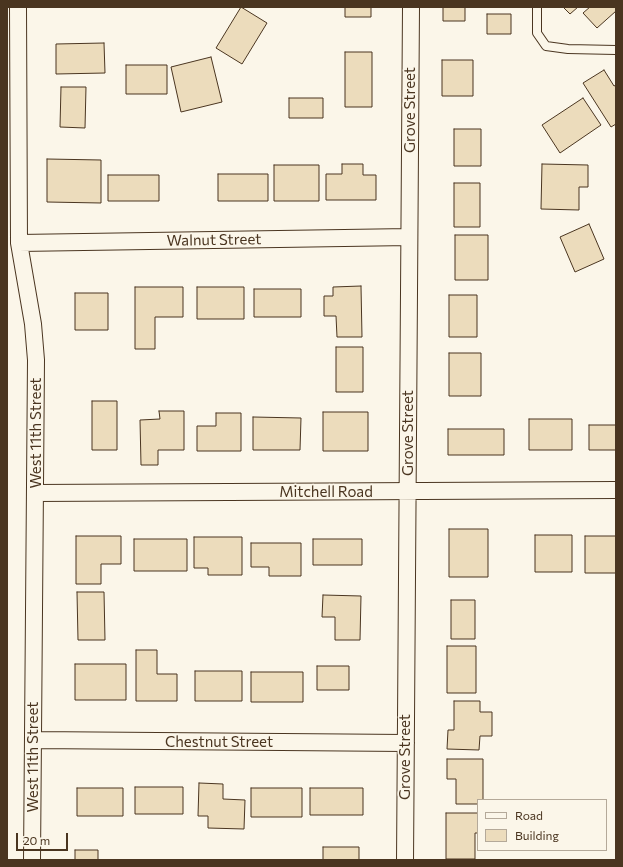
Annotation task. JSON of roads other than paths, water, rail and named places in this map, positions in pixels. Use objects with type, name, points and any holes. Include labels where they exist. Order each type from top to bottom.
[{"type":"street","name":"West 11th Street","points":[[18,7],[19,243],[33,324],[36,360],[32,860]]},
{"type":"street","name":"Grove Street","points":[[405,860],[411,7]]},
{"type":"street","name":"Walnut Street","points":[[19,243],[409,237]]},
{"type":"street","name":"Mitchell Road","points":[[35,493],[616,490]]},
{"type":"street","name":"Chestnut Street","points":[[33,740],[406,743]]},
{"type":"lane","points":[[537,7],[537,33],[546,46],[568,49],[616,50]]}]
